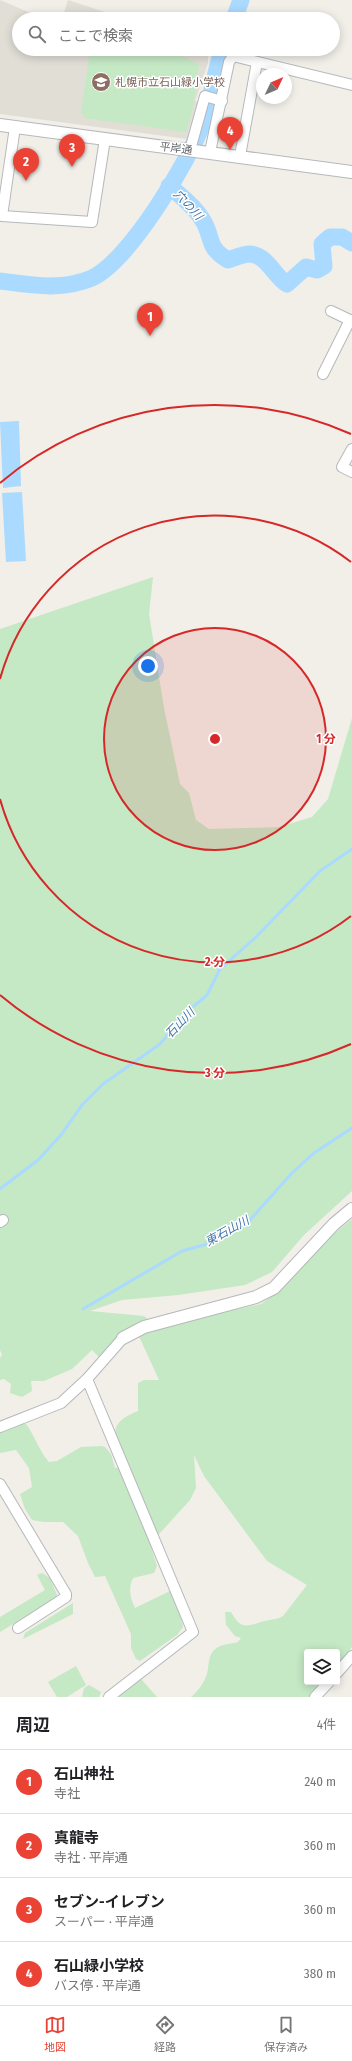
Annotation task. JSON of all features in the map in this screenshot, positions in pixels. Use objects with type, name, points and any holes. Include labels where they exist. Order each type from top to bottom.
[{"type":"street","points":[[207,152],[222,101],[229,62],[233,56],[352,86]]},
{"type":"street","points":[[240,156],[257,62]]},
{"type":"street","points":[[186,150],[205,96],[222,101]]},
{"type":"street","name":"平岸通","points":[[0,125],[352,172]]},
{"type":"street","points":[[15,127],[2,216],[92,222],[105,139]]},
{"type":"street","points":[[323,374],[351,321],[331,310]]},
{"type":"street","points":[[352,449],[342,467],[352,472]]},
{"type":"street","points":[[0,1427],[61,1403],[87,1379],[123,1338],[144,1327],[256,1297],[274,1288],[334,1224],[352,1209]]},
{"type":"street","points":[[87,1379],[193,1632],[108,1697]]},
{"type":"street","points":[[0,1484],[66,1594],[66,1597],[18,1628]]},
{"type":"street","points":[[340,1670],[352,1656]]},
{"type":"street","points":[[315,1697],[326,1685]]},
{"type":"shaded area","name":"札幌市立石山緑小学校","points":[[0,0],[28,12],[12,12],[12,56],[208,56],[208,63],[195,101],[199,102],[187,139],[0,114]]},
{"type":"shaded area","points":[[68,0],[105,12],[64,12]]},
{"type":"green space","points":[[89,56],[182,56],[199,64],[193,108],[186,132],[84,118],[83,114],[81,113]]},
{"type":"green space","points":[[153,577],[149,614],[164,708],[180,784],[189,793],[196,820],[209,829],[279,827],[312,817],[328,799],[352,718],[352,1191],[304,1235],[272,1272],[245,1285],[178,1295],[122,1300],[90,1311],[144,1316],[149,1320],[105,1355],[99,1357],[92,1350],[72,1369],[44,1381],[31,1381],[32,1391],[22,1397],[10,1393],[11,1384],[4,1379],[0,1380],[0,1358],[2,1355],[0,1350],[0,629]]},
{"type":"green space","points":[[352,1219],[352,1647],[340,1662],[340,1649],[304,1649],[304,1685],[320,1685],[309,1697],[191,1697],[204,1681],[212,1652],[222,1645],[238,1642],[241,1638],[235,1636],[226,1625],[225,1612],[231,1612],[242,1625],[246,1626],[278,1618],[283,1616],[307,1585],[267,1561],[204,1476],[194,1455],[196,1488],[190,1500],[150,1544],[157,1566],[154,1573],[133,1578],[130,1589],[135,1608],[170,1591],[179,1610],[183,1627],[177,1635],[140,1661],[136,1659],[131,1648],[131,1634],[105,1576],[95,1577],[78,1536],[63,1522],[44,1522],[32,1520],[25,1509],[20,1494],[32,1487],[29,1468],[16,1450],[0,1453],[0,1430],[17,1423],[26,1424],[42,1453],[49,1462],[57,1461],[81,1447],[102,1446],[105,1447],[111,1454],[115,1468],[128,1466],[117,1440],[115,1433],[116,1427],[127,1416],[138,1411],[138,1383],[144,1380],[159,1380],[138,1334],[148,1329],[261,1304],[278,1292],[324,1242]]},
{"type":"green space","points":[[42,1573],[50,1578],[57,1595],[56,1598],[0,1632],[0,1617],[45,1590],[37,1575]]},
{"type":"green space","points":[[73,1603],[73,1614],[23,1639],[25,1633]]},
{"type":"green space","points":[[76,1666],[86,1685],[67,1697],[57,1697],[48,1682]]},
{"type":"green space","points":[[141,1679],[157,1697],[117,1697],[138,1680]]},
{"type":"green space","points":[[89,1685],[101,1692],[99,1697],[82,1697],[84,1688]]},
{"type":"water","points":[[19,421],[21,486],[3,488],[0,422]]},
{"type":"water","points":[[22,492],[26,561],[6,562],[2,493]]},
{"type":"waterway","points":[[237,12],[241,0]]},
{"type":"waterway","name":"穴の川","points":[[0,281],[46,286],[69,285],[92,278],[107,268],[123,252],[140,231],[172,184],[196,139],[209,104],[221,56]]},
{"type":"waterway","name":"穴の川","points":[[169,186],[187,201],[199,214],[206,225],[213,246],[221,255],[228,260],[244,255],[256,255],[266,262],[287,284],[306,267],[317,270],[324,266],[322,244],[330,237],[342,237],[352,243]]},
{"type":"waterway","name":"石山川","points":[[0,1189],[38,1160],[61,1135],[82,1105],[103,1084],[160,1044],[188,1011],[207,995],[220,969],[255,938],[320,871],[352,849]]},
{"type":"waterway","name":"東石山川","points":[[83,1309],[182,1251],[211,1243],[249,1221],[292,1173],[314,1153],[352,1128]]},
{"type":"place","name":"札幌市立石山緑小学校","points":[[101,82]]},
{"type":"place","name":"石山緑小学校","points":[[230,150]]},
{"type":"place","name":"セブン-イレブン","points":[[72,167]]},
{"type":"place","name":"真龍寺","points":[[26,181]]},
{"type":"place","name":"石山神社","points":[[150,336]]}]
